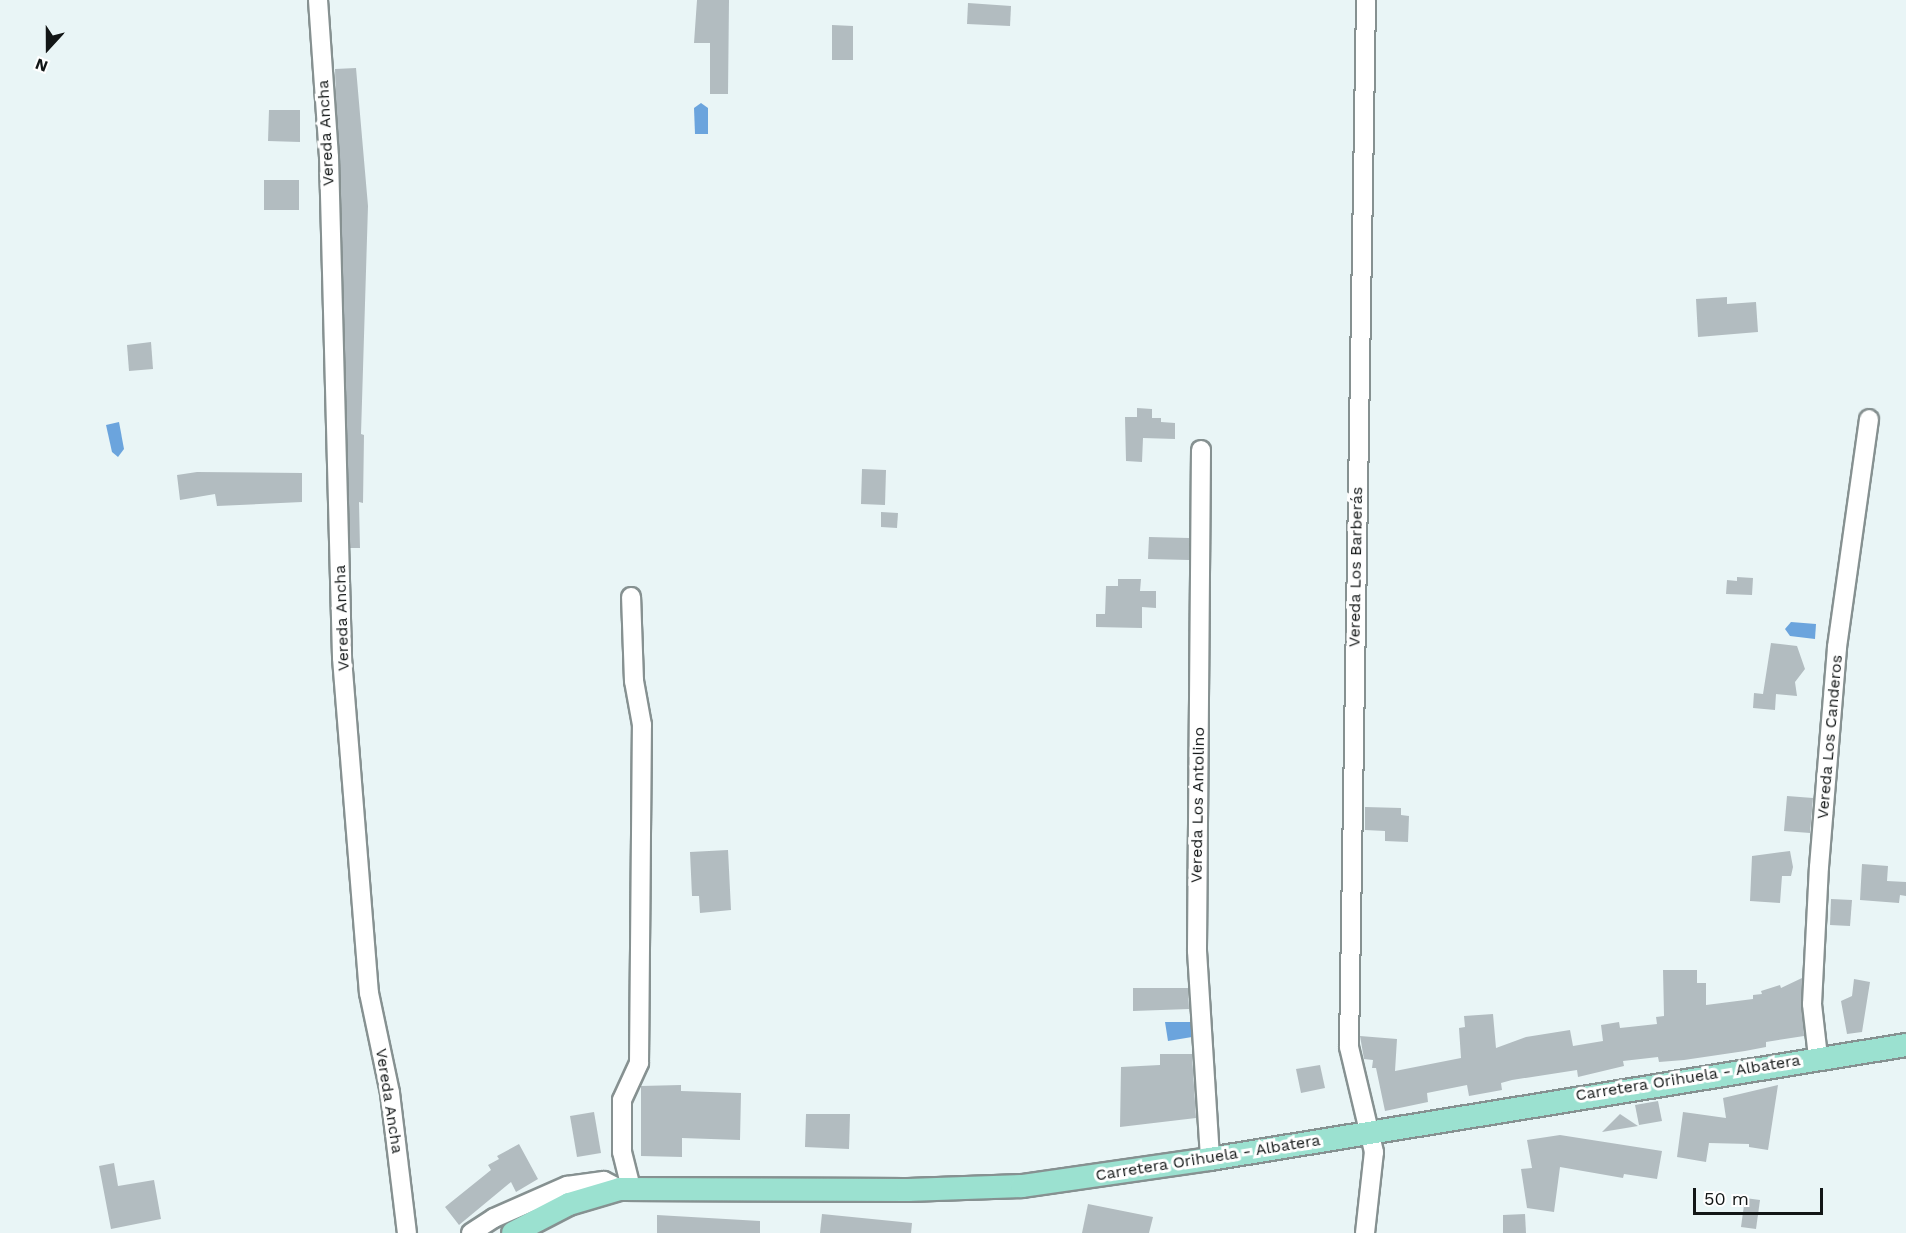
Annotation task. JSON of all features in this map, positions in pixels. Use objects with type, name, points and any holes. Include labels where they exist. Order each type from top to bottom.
[{"type":"main road","name":"Carretera Orihuela - Albatera","points":[[513,1233],[569,1204],[626,1188],[998,1188],[1210,1160],[1818,1057],[1906,1045]]},
{"type":"street","name":"Vereda Ancha","points":[[318,0],[329,157],[342,658],[369,993],[390,1093],[408,1233]]},
{"type":"street","name":"Vereda Los Barberás","points":[[1365,1233],[1373,1162],[1349,1047],[1366,0]]},
{"type":"street","name":"Vereda Los Canderos","points":[[1818,1057],[1812,1004],[1819,867],[1838,647],[1869,419]]},
{"type":"street","name":"Vereda Los Antolino","points":[[1201,450],[1197,951],[1210,1160]]},
{"type":"street","points":[[471,1233],[494,1218],[567,1186],[604,1181],[626,1188],[622,1152],[622,1100],[639,1063],[642,725],[634,681],[631,597]]},
{"type":"water","points":[[701,103],[708,108],[708,134],[695,134],[694,108]]},
{"type":"water","points":[[119,422],[124,449],[118,457],[112,452],[106,425]]},
{"type":"water","points":[[1791,622],[1816,624],[1815,639],[1790,636],[1785,629]]},
{"type":"water","points":[[1165,1022],[1192,1022],[1192,1037],[1168,1041]]},
{"type":"building","points":[[697,0],[729,0],[728,94],[710,94],[710,43],[694,43]]},
{"type":"building","points":[[968,3],[1011,6],[1010,26],[967,24]]},
{"type":"building","points":[[832,25],[853,26],[853,60],[832,60]]},
{"type":"building","points":[[356,68],[368,206],[361,434],[364,435],[363,503],[359,502],[360,548],[350,548],[335,69]]},
{"type":"building","points":[[269,110],[300,110],[300,142],[268,141]]},
{"type":"building","points":[[264,180],[299,180],[299,210],[264,210]]},
{"type":"building","points":[[1727,297],[1727,304],[1756,302],[1758,332],[1698,337],[1696,299]]},
{"type":"building","points":[[151,342],[153,369],[129,371],[127,345]]},
{"type":"building","points":[[1137,408],[1152,409],[1152,418],[1161,418],[1161,422],[1175,423],[1175,439],[1143,438],[1142,462],[1126,461],[1125,417],[1137,417]]},
{"type":"building","points":[[862,469],[886,470],[885,505],[861,504]]},
{"type":"building","points":[[197,472],[302,473],[302,502],[217,506],[215,494],[180,500],[177,475]]},
{"type":"building","points":[[881,512],[898,513],[897,528],[881,527]]},
{"type":"building","points":[[1149,537],[1189,538],[1189,560],[1148,559]]},
{"type":"building","points":[[1737,577],[1753,578],[1752,595],[1726,594],[1727,580],[1737,581]]},
{"type":"building","points":[[1118,579],[1141,579],[1140,591],[1156,591],[1156,608],[1142,607],[1142,628],[1096,627],[1096,614],[1105,614],[1106,586],[1118,586]]},
{"type":"building","points":[[1771,643],[1797,646],[1805,669],[1795,682],[1797,696],[1776,694],[1775,710],[1753,708],[1754,693],[1763,694]]},
{"type":"building","points":[[1787,796],[1813,798],[1810,833],[1784,831]]},
{"type":"building","points":[[1365,807],[1401,808],[1401,815],[1409,816],[1408,842],[1385,841],[1385,831],[1365,830]]},
{"type":"building","points":[[728,850],[731,910],[700,913],[699,896],[692,896],[690,852]]},
{"type":"building","points":[[1790,851],[1793,867],[1791,876],[1782,876],[1780,903],[1750,901],[1752,856]]},
{"type":"building","points":[[1862,864],[1888,866],[1887,881],[1906,882],[1906,896],[1900,895],[1899,903],[1860,900]]},
{"type":"building","points":[[1831,899],[1852,900],[1850,926],[1830,925]]},
{"type":"building","points":[[1663,970],[1697,970],[1697,983],[1706,983],[1706,1005],[1753,999],[1753,995],[1762,994],[1761,991],[1780,985],[1781,988],[1802,978],[1804,1036],[1766,1042],[1766,1047],[1684,1060],[1659,1062],[1658,1057],[1623,1061],[1624,1066],[1578,1077],[1577,1070],[1512,1080],[1501,1083],[1502,1090],[1469,1096],[1467,1085],[1427,1093],[1428,1102],[1385,1111],[1376,1068],[1372,1068],[1373,1060],[1364,1059],[1360,1036],[1397,1039],[1395,1071],[1461,1058],[1459,1028],[1465,1027],[1464,1016],[1493,1014],[1496,1048],[1526,1037],[1570,1030],[1573,1046],[1603,1041],[1601,1025],[1619,1022],[1620,1028],[1657,1024],[1656,1017],[1664,1016]]},
{"type":"building","points":[[1854,979],[1870,982],[1862,1032],[1847,1034],[1841,1001],[1852,996]]},
{"type":"building","points":[[1133,988],[1188,988],[1189,1009],[1133,1011]]},
{"type":"building","points":[[1160,1054],[1192,1054],[1196,1118],[1120,1127],[1121,1067],[1160,1065]]},
{"type":"building","points":[[1320,1065],[1325,1088],[1301,1093],[1296,1069]]},
{"type":"building","points":[[681,1085],[681,1091],[741,1093],[740,1140],[682,1138],[682,1157],[641,1156],[641,1086]]},
{"type":"building","points":[[1778,1085],[1768,1150],[1749,1147],[1749,1144],[1709,1143],[1706,1162],[1677,1157],[1683,1112],[1726,1118],[1723,1098]]},
{"type":"building","points":[[1658,1101],[1662,1121],[1639,1125],[1635,1105]]},
{"type":"building","points":[[594,1112],[601,1153],[577,1157],[570,1116]]},
{"type":"building","points":[[806,1114],[850,1114],[849,1149],[805,1147]]},
{"type":"building","points":[[1620,1114],[1638,1126],[1602,1132]]},
{"type":"building","points":[[1560,1135],[1662,1151],[1657,1179],[1624,1174],[1623,1178],[1560,1167],[1554,1212],[1527,1208],[1521,1169],[1532,1168],[1527,1140]]},
{"type":"building","points":[[519,1144],[538,1179],[516,1192],[511,1182],[459,1225],[445,1207],[491,1170],[488,1165],[499,1159],[497,1156]]},
{"type":"building","points":[[114,1163],[118,1186],[154,1180],[161,1219],[111,1229],[99,1166]]},
{"type":"building","points":[[1745,1198],[1760,1200],[1756,1229],[1741,1227]]},
{"type":"building","points":[[1088,1204],[1153,1217],[1149,1233],[1082,1233]]},
{"type":"building","points":[[822,1214],[912,1223],[911,1233],[820,1233]]},
{"type":"building","points":[[1525,1214],[1526,1233],[1503,1233],[1503,1215]]},
{"type":"building","points":[[657,1215],[760,1221],[760,1233],[657,1233]]}]
